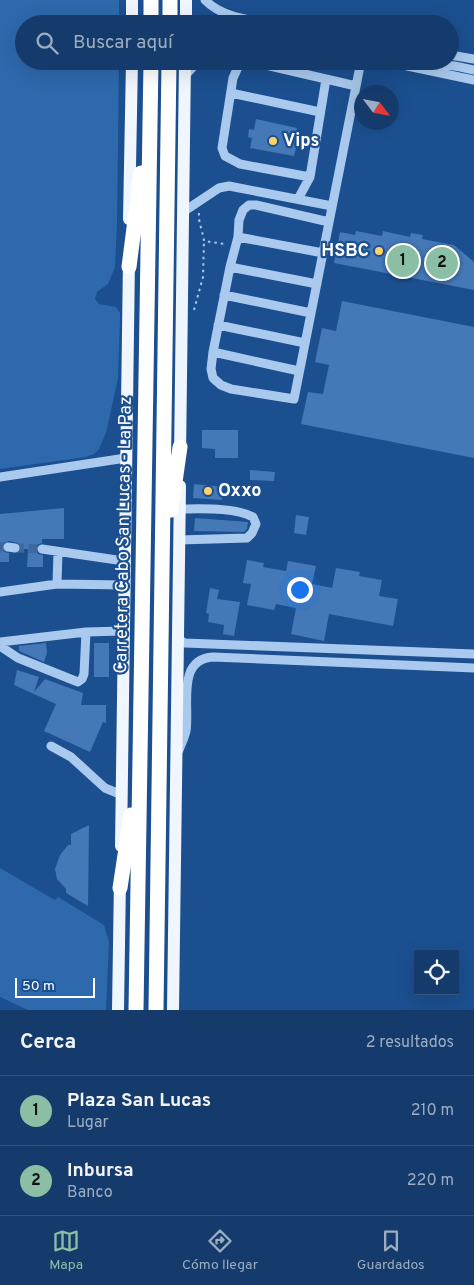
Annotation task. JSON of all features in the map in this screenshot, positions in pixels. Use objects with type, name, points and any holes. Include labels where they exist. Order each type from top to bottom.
[{"type":"highway","points":[[151,0],[151,15]]},
{"type":"highway","points":[[170,0],[170,15]]},
{"type":"highway","name":"Carretera Cabo San Lucas - La Paz","points":[[136,1010],[151,70]]},
{"type":"highway","points":[[156,1010],[170,70]]},
{"type":"highway","points":[[129,267],[150,97]]},
{"type":"highway","points":[[161,591],[180,447]]},
{"type":"highway","points":[[120,888],[140,762]]},
{"type":"main road","points":[[132,0],[132,15]]},
{"type":"main road","points":[[186,0],[186,15]]},
{"type":"main road","points":[[118,1010],[132,70]]},
{"type":"main road","points":[[173,1010],[185,70]]},
{"type":"street","points":[[205,0],[217,10],[232,15]]},
{"type":"street","points":[[459,56],[474,59]]},
{"type":"street","points":[[459,68],[474,70]]},
{"type":"street","points":[[185,76],[190,70]]},
{"type":"street","points":[[236,70],[222,148],[225,156],[240,164],[310,177]]},
{"type":"street","points":[[287,70],[354,86]]},
{"type":"street","points":[[356,85],[359,70]]},
{"type":"street","points":[[427,70],[474,80]]},
{"type":"street","points":[[298,199],[310,177],[326,79]]},
{"type":"street","points":[[231,93],[320,112]]},
{"type":"street","points":[[329,222],[256,205],[249,205],[243,210],[239,220],[237,242],[230,267],[213,352],[211,369],[213,378],[221,385],[294,399],[354,96]]},
{"type":"street","points":[[184,212],[219,188],[229,186],[332,206]]},
{"type":"street","points":[[237,242],[323,253]]},
{"type":"street","points":[[230,267],[317,284]]},
{"type":"street","points":[[224,295],[311,313]]},
{"type":"street","points":[[218,325],[305,343]]},
{"type":"street","points":[[213,352],[300,371]]},
{"type":"street","points":[[0,477],[126,458]]},
{"type":"street","points":[[179,540],[247,538],[252,533],[256,524],[253,517],[246,513],[206,509],[180,509]]},
{"type":"street","points":[[42,549],[124,561]]},
{"type":"street","points":[[58,552],[58,584]]},
{"type":"street","points":[[0,592],[58,584],[124,586]]},
{"type":"street","points":[[0,644],[86,632],[123,632]]},
{"type":"street","points":[[0,644],[18,658],[78,682],[84,674],[86,632]]},
{"type":"street","points":[[178,634],[180,640],[186,643],[474,654]]},
{"type":"street","points":[[176,759],[186,731],[188,676],[194,665],[203,659],[213,657],[474,668]]},
{"type":"street","points":[[51,746],[71,757],[105,788],[122,796]]},
{"type":"path","points":[[193,313],[203,277],[204,241],[199,212]]},
{"type":"path","points":[[204,241],[237,242]]},
{"type":"shaded area","points":[[0,0],[119,0],[119,15],[15,15],[15,70],[119,70],[115,267],[108,284],[97,292],[95,299],[99,304],[116,307],[120,313],[120,319],[118,378],[106,433],[99,449],[94,454],[86,457],[0,469]]},
{"type":"shaded area","points":[[0,868],[55,900],[58,897],[104,925],[109,942],[106,1010],[28,1010],[0,997]]},
{"type":"building","name":"Vips","points":[[256,119],[297,128],[294,145],[297,145],[294,156],[250,148],[252,138],[248,137],[249,129],[254,130]]},
{"type":"building","points":[[356,231],[382,236],[383,231],[410,237],[411,233],[423,235],[422,239],[454,245],[474,262],[474,290],[334,263],[340,232],[355,235]]},
{"type":"building","points":[[342,301],[474,327],[474,458],[301,424],[308,392],[323,394],[329,365],[315,362],[322,328],[336,331]]},
{"type":"building","points":[[202,430],[238,430],[238,458],[215,458],[215,449],[202,448]]},
{"type":"building","points":[[250,470],[275,472],[274,481],[250,480]]},
{"type":"building","name":"Oxxo","points":[[194,484],[224,487],[222,500],[193,498]]},
{"type":"building","points":[[64,508],[64,539],[42,539],[42,543],[37,545],[38,554],[43,555],[43,567],[27,567],[28,549],[21,549],[18,543],[9,541],[3,543],[2,547],[4,552],[9,553],[9,562],[0,562],[0,514]]},
{"type":"building","points":[[296,515],[309,517],[306,535],[294,533]]},
{"type":"building","points":[[195,518],[248,522],[247,529],[244,532],[194,531]]},
{"type":"building","points":[[247,560],[264,563],[263,567],[286,571],[288,561],[316,566],[312,584],[332,588],[336,568],[360,572],[359,576],[382,580],[379,596],[398,599],[393,626],[329,614],[324,641],[291,634],[296,608],[276,604],[274,610],[247,605],[251,584],[243,583]]},
{"type":"building","points":[[210,588],[219,590],[217,599],[240,602],[234,636],[223,634],[224,625],[208,622],[209,614],[206,613]]},
{"type":"building","points":[[46,643],[47,653],[44,662],[19,651],[19,646]]},
{"type":"building","points":[[94,643],[109,643],[109,677],[94,677]]},
{"type":"building","points":[[17,670],[39,677],[34,692],[45,679],[83,693],[81,705],[106,705],[106,723],[103,722],[90,752],[44,731],[56,704],[14,685]]},
{"type":"building","points":[[89,825],[88,906],[66,893],[66,889],[57,879],[55,869],[60,855],[68,845],[71,845],[71,834]]},
{"type":"tunnel","points":[[0,547],[8,547]]},
{"type":"tunnel","points":[[15,548],[42,549]]},
{"type":"place","name":"Vips","points":[[273,141]]},
{"type":"place","name":"HSBC","points":[[379,251]]},
{"type":"place","name":"Plaza San Lucas","points":[[403,261]]},
{"type":"place","name":"Inbursa","points":[[442,263]]},
{"type":"place","name":"Oxxo","points":[[208,491]]}]
